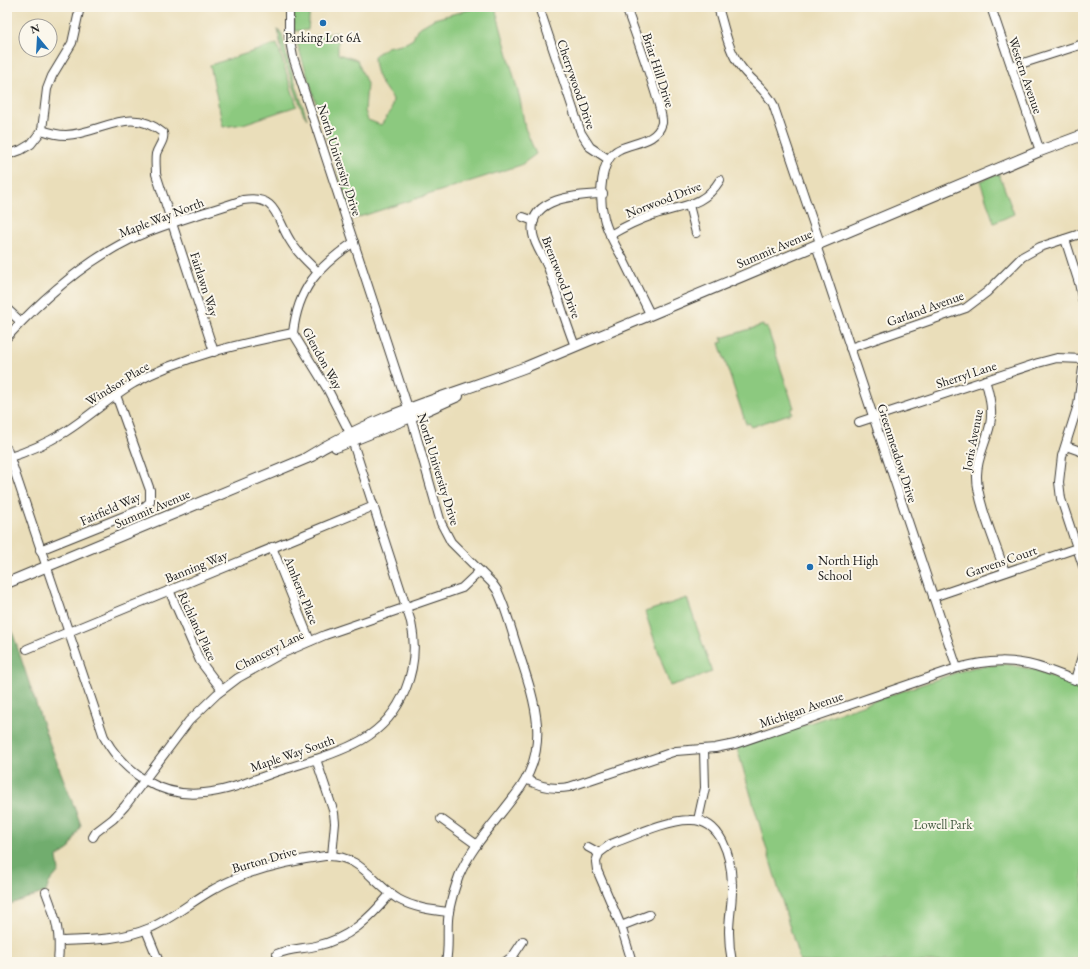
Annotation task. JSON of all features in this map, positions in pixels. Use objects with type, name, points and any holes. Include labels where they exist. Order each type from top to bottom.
[{"type":"main road","name":"Summit Avenue","points":[[7,582],[306,458],[351,437],[575,346],[1040,151],[1083,135]]},
{"type":"street","points":[[7,155],[21,150],[31,144],[42,130],[47,89],[52,76],[72,43],[80,7]]},
{"type":"street","name":"North University Drive","points":[[289,7],[288,33],[293,57],[410,413],[434,500],[446,534],[454,547],[492,583],[500,596],[536,711],[536,744],[526,779],[477,845],[460,875],[449,912],[448,958],[453,962]]},
{"type":"street","name":"Briar Hill Drive","points":[[608,160],[620,148],[653,136],[662,124],[661,113],[626,7]]},
{"type":"street","name":"Greenmeadow Drive","points":[[718,7],[737,62],[744,72],[765,91],[773,104],[850,348],[957,668]]},
{"type":"street","name":"Western Avenue","points":[[991,7],[1040,151]]},
{"type":"street","name":"Cherrywood Drive","points":[[542,8],[580,133],[590,147],[608,160]]},
{"type":"street","points":[[1011,67],[1083,44]]},
{"type":"street","name":"Fairlawn Way","points":[[42,130],[57,134],[73,134],[113,123],[133,120],[146,123],[160,130],[164,134],[156,155],[156,174],[214,352]]},
{"type":"street","points":[[608,160],[603,175],[604,218],[610,235],[650,314]]},
{"type":"street","name":"Norwood Drive","points":[[610,235],[654,214],[689,205],[704,198],[716,188],[720,180]]},
{"type":"street","name":"Brentwood Drive","points":[[575,346],[546,261],[534,240],[534,222],[544,207],[554,201],[582,194],[603,194]]},
{"type":"street","name":"Maple Way North","points":[[7,338],[21,322],[69,279],[101,255],[131,239],[172,223],[243,200],[253,198],[264,201],[274,210],[293,246],[318,272]]},
{"type":"street","points":[[689,205],[696,233]]},
{"type":"street","points":[[523,217],[534,222]]},
{"type":"street","name":"Garland Avenue","points":[[850,348],[966,308],[987,292],[1022,257],[1040,247],[1083,233]]},
{"type":"street","points":[[1065,239],[1078,278],[1083,302]]},
{"type":"street","name":"Glendon Way","points":[[351,437],[328,390],[293,332],[298,303],[305,290],[318,272],[337,253],[354,242]]},
{"type":"street","points":[[7,309],[21,322]]},
{"type":"street","name":"Windsor Place","points":[[8,458],[37,447],[65,431],[116,395],[166,367],[214,352],[293,332]]},
{"type":"street","name":"Sherryl Lane","points":[[859,422],[1049,360],[1083,359]]},
{"type":"street","points":[[1083,368],[1078,405],[1060,467],[1058,482],[1061,499],[1083,566]]},
{"type":"street","name":"Joris Avenue","points":[[985,380],[991,402],[991,415],[989,430],[979,460],[977,485],[1005,572]]},
{"type":"street","name":"Fairfield Way","points":[[40,550],[142,509],[150,502],[150,490],[116,395]]},
{"type":"street","name":"Maple Way South","points":[[46,567],[104,737],[120,760],[144,780],[168,790],[204,793],[235,786],[316,759],[355,744],[368,736],[385,722],[399,703],[411,676],[414,636],[407,607],[351,437]]},
{"type":"street","points":[[1066,446],[1083,452]]},
{"type":"street","points":[[7,449],[8,458],[46,567]]},
{"type":"street","name":"Banning Way","points":[[27,649],[374,506]]},
{"type":"street","name":"Amherst Place","points":[[272,547],[310,641]]},
{"type":"street","name":"Garvens Court","points":[[933,597],[1077,548]]},
{"type":"street","name":"Chancery Lane","points":[[95,834],[114,819],[189,721],[222,690],[267,661],[310,641],[462,588],[480,571]]},
{"type":"street","name":"Richland Place","points":[[169,590],[200,661],[222,690]]},
{"type":"street","points":[[1079,681],[1083,653]]},
{"type":"street","name":"Michigan Avenue","points":[[526,779],[545,788],[562,788],[668,754],[735,744],[957,668],[987,661],[1013,661],[1032,664],[1079,681]]},
{"type":"street","points":[[698,820],[705,788],[704,749]]},
{"type":"street","points":[[316,759],[334,813],[335,823],[332,856]]},
{"type":"street","points":[[441,819],[477,845]]},
{"type":"street","points":[[632,962],[621,926],[597,870],[596,862],[600,853],[611,844],[663,826],[686,820],[698,820],[711,826],[720,835],[730,863],[732,883],[729,933],[732,962]]},
{"type":"street","points":[[588,847],[600,853]]},
{"type":"street","name":"Burton Drive","points":[[60,941],[114,938],[146,930],[165,921],[202,896],[235,878],[304,860],[332,856],[361,866],[390,893],[411,905],[449,912]]},
{"type":"street","points":[[46,892],[56,916],[60,941],[58,962]]},
{"type":"street","points":[[277,954],[291,949],[318,946],[347,935],[368,919],[390,893]]},
{"type":"street","points":[[621,926],[650,915]]},
{"type":"street","points":[[146,930],[159,962]]},
{"type":"street","points":[[505,962],[513,956],[523,941]]},
{"type":"green space","points":[[294,7],[310,7],[308,30],[294,31]]},
{"type":"green space","points":[[479,7],[495,7],[520,99],[525,128],[536,154],[521,165],[353,219],[296,40],[338,32],[338,54],[357,60],[367,84],[365,111],[368,120],[381,125],[391,111],[393,99],[377,74],[374,56],[387,47],[406,43],[413,39],[417,29],[434,19]]},
{"type":"green space","points":[[278,29],[282,34],[287,57],[307,119],[303,113],[282,53]]},
{"type":"green space","points":[[277,44],[297,106],[243,124],[223,127],[210,65]]},
{"type":"green space","points":[[999,174],[1014,214],[994,223],[980,181]]},
{"type":"green space","points":[[763,325],[764,328],[767,327],[794,408],[791,409],[792,413],[751,427],[749,423],[746,424],[719,343],[723,342],[721,338]]},
{"type":"green space","points":[[687,598],[712,672],[670,686],[645,612]]},
{"type":"green space","points":[[7,616],[45,731],[81,825],[69,849],[57,857],[59,871],[49,883],[46,892],[7,905]]},
{"type":"green space","name":"Lowell Park","points":[[1006,664],[1036,670],[1064,682],[1083,686],[1083,955],[1063,962],[800,962],[737,748],[958,672],[975,667]]},
{"type":"place","name":"Parking Lot 6A","points":[[323,23]]},
{"type":"place","name":"North High School","points":[[810,567]]}]
